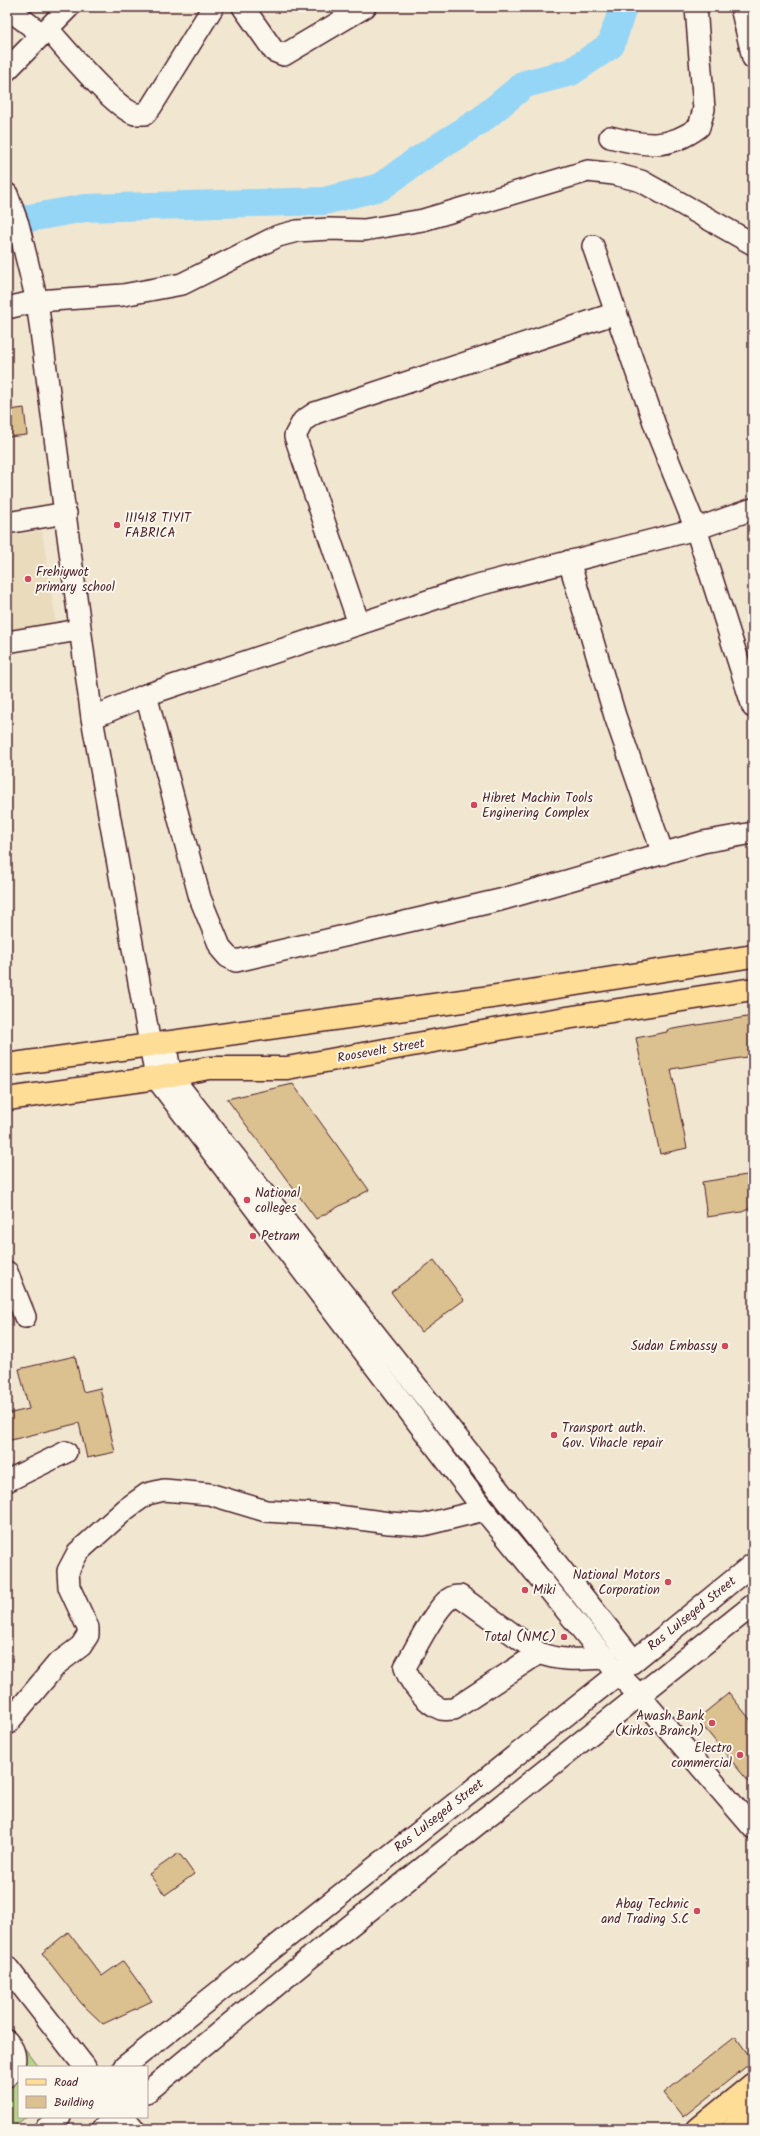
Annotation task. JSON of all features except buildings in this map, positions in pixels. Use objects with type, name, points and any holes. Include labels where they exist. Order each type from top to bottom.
[{"type":"main road","points":[[7,1066],[158,1043],[512,994],[753,956]]},
{"type":"main road","name":"Roosevelt Street","points":[[7,1099],[164,1077],[209,1068],[287,1068],[515,1026],[753,989]]},
{"type":"main road","points":[[726,2124],[753,2084]]},
{"type":"main road","points":[[698,2129],[726,2124],[753,2111]]},
{"type":"street","points":[[7,70],[69,7]]},
{"type":"street","points":[[7,8],[44,33],[54,36],[94,82],[126,110],[136,114],[145,114],[151,107],[213,7]]},
{"type":"street","points":[[243,7],[274,51],[284,55],[365,7]]},
{"type":"street","points":[[610,137],[642,145],[664,144],[699,127],[704,109],[696,7]]},
{"type":"street","points":[[741,7],[753,58]]},
{"type":"street","points":[[7,308],[37,301],[123,295],[182,284],[278,236],[297,231],[329,228],[364,230],[423,220],[588,171],[614,174],[641,181],[753,244]]},
{"type":"street","points":[[8,197],[18,224],[37,301],[92,718],[164,1077],[484,1510],[618,1674],[639,1695],[753,1828]]},
{"type":"street","points":[[593,246],[659,437],[696,529],[753,707]]},
{"type":"street","points":[[359,624],[295,436],[303,420],[315,413],[616,313]]},
{"type":"street","points":[[92,718],[146,695],[470,587],[696,529],[753,509]]},
{"type":"street","points":[[7,523],[66,513]]},
{"type":"street","points":[[569,561],[616,716],[663,854]]},
{"type":"street","points":[[7,642],[80,630]]},
{"type":"street","points":[[146,695],[200,898],[221,949],[228,958],[236,961],[500,900],[703,842],[753,833]]},
{"type":"street","points":[[164,1077],[634,1661]]},
{"type":"street","points":[[7,1272],[25,1317]]},
{"type":"street","points":[[7,1481],[66,1452]]},
{"type":"street","points":[[7,1724],[57,1664],[81,1646],[88,1635],[88,1628],[69,1587],[67,1579],[68,1571],[78,1552],[126,1509],[147,1494],[164,1490],[209,1494],[266,1511],[330,1515],[389,1524],[423,1525],[484,1510]]},
{"type":"street","name":"Ras Lulseged Street","points":[[125,2066],[426,1825],[618,1674],[753,1564]]},
{"type":"street","points":[[539,1654],[454,1709],[440,1708],[418,1691],[407,1675],[405,1667],[432,1621],[447,1600],[453,1596],[460,1596],[539,1654],[553,1659],[565,1660],[606,1658]]},
{"type":"street","points":[[148,2091],[312,1956],[753,1605]]},
{"type":"street","points":[[426,1825],[445,1850]]},
{"type":"street","points":[[293,1931],[312,1956]]},
{"type":"street","points":[[7,1967],[84,2066]]},
{"type":"street","points":[[7,2041],[14,2051],[15,2058],[11,2072],[7,2076]]},
{"type":"street","points":[[45,2129],[59,2118]]},
{"type":"street","points":[[102,2129],[116,2118]]},
{"type":"street","points":[[125,2118],[134,2129]]},
{"type":"shaded area","name":"Frehiywot primary school","points":[[42,531],[56,622],[7,631],[7,536]]},
{"type":"green space","points":[[7,2025],[38,2066],[18,2066],[18,2118],[25,2118],[11,2129],[7,2129]]},
{"type":"waterway","points":[[7,222],[85,208],[324,201],[380,187],[418,160],[481,120],[525,84],[571,72],[611,45],[623,7]]},
{"type":"place","name":"111418 TIYIT FABRICA","points":[[117,525]]},
{"type":"place","name":"Frehiywot primary school","points":[[28,579]]},
{"type":"place","name":"Hibret Machin Tools Enginering Complex","points":[[474,805]]},
{"type":"place","name":"National colleges","points":[[247,1200]]},
{"type":"place","name":"Petram","points":[[253,1236]]},
{"type":"place","name":"Sudan Embassy","points":[[725,1346]]},
{"type":"place","name":"Transport auth. Gov. Vihacle repair","points":[[554,1435]]},
{"type":"place","name":"National Motors Corporation","points":[[668,1582]]},
{"type":"place","name":"Miki","points":[[525,1590]]},
{"type":"place","name":"Total (NMC)","points":[[564,1637]]},
{"type":"place","name":"Awash Bank (Kirkos Branch)","points":[[712,1723]]},
{"type":"place","name":"Electro commercial","points":[[740,1755]]},
{"type":"place","name":"Abay Technic and Trading S.C","points":[[697,1911]]}]
